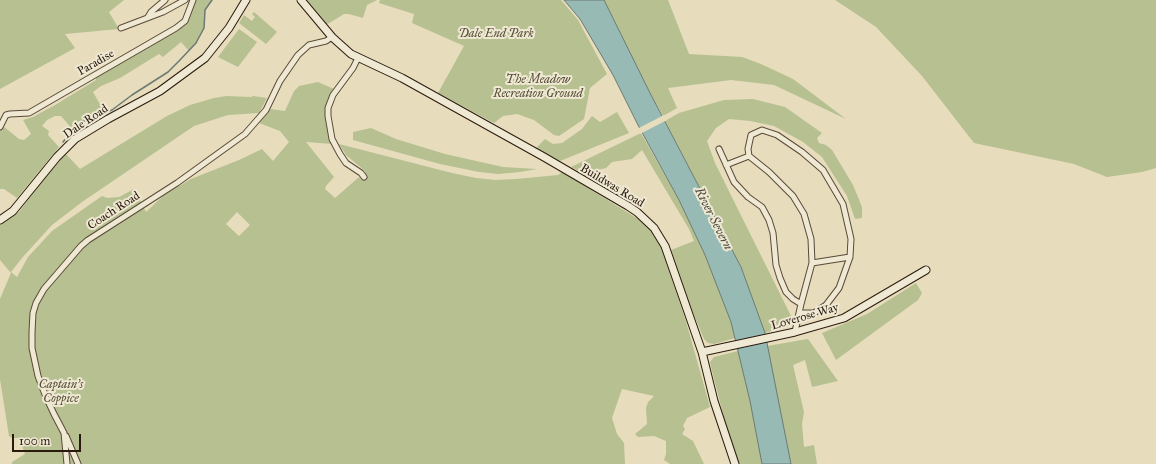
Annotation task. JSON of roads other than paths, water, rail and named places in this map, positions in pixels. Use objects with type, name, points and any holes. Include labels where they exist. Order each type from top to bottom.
[{"type":"street","points":[[148,17],[151,12],[165,0]]},
{"type":"street","points":[[121,28],[163,12],[186,0]]},
{"type":"street","name":"Paradise","points":[[0,127],[6,115],[29,113],[176,28],[188,16],[193,0]]},
{"type":"street","name":"Dale Road","points":[[0,220],[13,211],[57,157],[75,139],[160,91],[200,62],[219,42],[246,0]]},
{"type":"street","name":"Buildwas Road","points":[[301,0],[332,37],[343,48],[358,58],[402,78],[628,206],[654,228],[665,246],[702,352],[714,401],[735,464]]},
{"type":"street","name":"Coach Road","points":[[67,464],[64,432],[54,414],[41,383],[32,348],[33,313],[36,303],[44,289],[88,240],[177,183],[244,134],[266,110],[280,81],[298,55],[309,45],[326,41],[332,37]]},
{"type":"street","points":[[358,58],[353,68],[333,95],[328,108],[328,116],[332,139],[340,154],[346,163],[363,173]]},
{"type":"street","points":[[795,332],[799,313],[801,304],[812,263],[812,240],[804,214],[793,196],[769,172],[750,156],[748,149],[751,135],[762,130],[777,135],[802,152],[823,170],[843,204],[851,239],[850,257],[839,288],[826,305],[814,313],[799,313]]},
{"type":"street","points":[[719,149],[734,182],[748,197],[762,207],[769,220],[773,233],[776,265],[780,278],[786,292],[792,299],[801,304]]},
{"type":"street","points":[[726,165],[750,156]]},
{"type":"street","points":[[812,263],[850,257]]},
{"type":"street","name":"Loverose Way","points":[[702,352],[795,332],[844,318],[926,270]]},
{"type":"street","points":[[64,432],[78,464]]},
{"type":"water","name":"River Severn","points":[[564,0],[604,0],[650,93],[741,267],[765,333],[791,464],[762,464],[750,401],[731,322],[705,255],[679,200],[638,125],[613,75],[580,19]]},
{"type":"waterway","points":[[63,142],[82,122],[112,110],[168,72],[196,43],[204,28],[205,10],[212,0]]},
{"type":"park label","name":"Dale End Park","points":[[496,34]]},
{"type":"park label","name":"The Meadow Recreation Ground","points":[[538,87]]},
{"type":"park label","name":"Captain's Coppice","points":[[61,392]]}]
